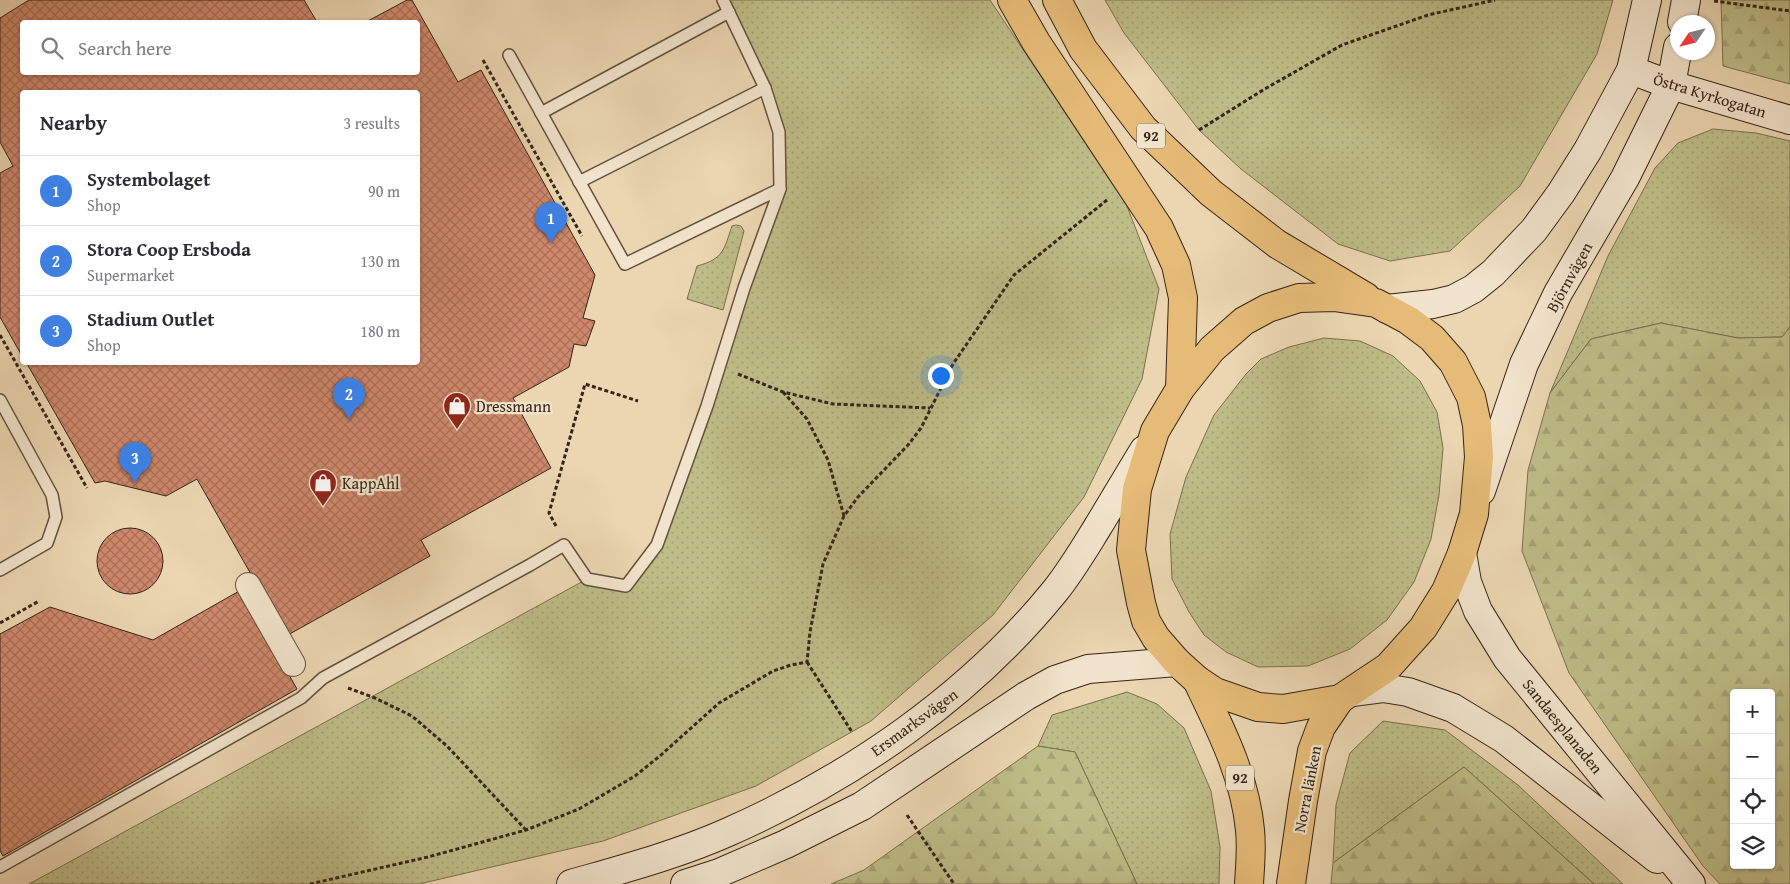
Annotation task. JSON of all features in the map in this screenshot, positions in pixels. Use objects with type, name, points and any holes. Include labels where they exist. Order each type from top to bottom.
[{"type":"highway","points":[[1012,0],[1046,58],[1159,228],[1176,264],[1183,298],[1180,389]]},
{"type":"highway","name":"92","points":[[1057,0],[1083,49],[1143,128],[1204,187],[1277,244],[1382,306]]},
{"type":"highway","points":[[1334,297],[1382,306],[1408,320],[1432,338],[1453,362],[1471,397],[1477,425],[1479,457],[1474,514],[1462,553],[1446,591],[1423,628],[1388,667],[1346,695],[1283,709],[1258,707],[1216,692],[1187,671],[1156,638],[1146,621],[1141,603],[1131,550],[1137,489],[1155,431],[1180,389],[1212,349],[1244,321],[1268,308],[1299,298],[1334,297]]},
{"type":"highway","name":"92","points":[[1187,671],[1224,736],[1239,772],[1250,830],[1249,884]]},
{"type":"highway","name":"Norra länken","points":[[1291,884],[1312,751],[1321,728],[1346,695]]},
{"type":"main road","points":[[1382,306],[1433,304],[1454,299],[1473,289],[1493,273],[1534,230],[1588,150],[1631,70],[1647,0]]},
{"type":"main road","points":[[1683,15],[1686,0]]},
{"type":"main road","name":"Björnvägen","points":[[1474,514],[1524,364],[1558,293],[1625,178],[1671,85],[1676,60]]},
{"type":"main road","name":"Östra Kyrkogatan","points":[[1631,70],[1671,85],[1790,120]]},
{"type":"main road","name":"Ersmarksvägen","points":[[571,884],[642,864],[725,834],[781,807],[840,773],[906,731],[955,692],[998,654],[1056,590],[1074,566],[1155,431]]},
{"type":"main road","name":"Sandaesplanaden","points":[[1462,553],[1467,582],[1478,611],[1507,658],[1690,884]]},
{"type":"main road","points":[[685,884],[719,873],[786,844],[862,806],[1026,696],[1055,680],[1088,669],[1187,671]]},
{"type":"main road","name":"Sandaesplanaden","points":[[1346,695],[1383,688],[1408,692],[1453,708],[1504,739],[1690,884]]},
{"type":"street","points":[[248,585],[293,664]]},
{"type":"lane","points":[[0,867],[301,698],[323,678],[564,545],[587,579],[626,586],[657,545],[707,406],[744,288],[780,189],[779,132],[765,88],[723,0]]},
{"type":"lane","points":[[541,113],[729,12]]},
{"type":"lane","points":[[509,55],[625,264],[780,189]]},
{"type":"lane","points":[[579,182],[765,88]]},
{"type":"lane","points":[[0,400],[52,495],[56,517],[47,543],[0,570]]},
{"type":"path","points":[[1200,130],[1263,90],[1342,45],[1428,15],[1495,0]]},
{"type":"path","points":[[1706,0],[1729,1],[1790,11]]},
{"type":"path","points":[[483,60],[583,237]]},
{"type":"path","points":[[855,736],[807,662],[810,632],[823,564],[844,516],[858,497],[908,445],[921,428],[953,364],[1014,275],[1107,200]]},
{"type":"path","points":[[0,335],[87,488]]},
{"type":"path","points":[[719,366],[783,392],[834,404],[930,408]]},
{"type":"path","points":[[564,545],[550,513],[586,384],[638,401]]},
{"type":"path","points":[[783,392],[807,419],[828,460],[844,516]]},
{"type":"path","points":[[0,623],[39,601]]},
{"type":"path","points":[[310,884],[428,857],[526,830],[578,809],[635,776],[719,703],[773,671],[807,662]]},
{"type":"path","points":[[323,678],[375,698],[412,716],[447,746],[526,830]]},
{"type":"path","points":[[907,815],[954,884]]},
{"type":"green space","points":[[723,0],[990,0],[1127,206],[1159,289],[1142,379],[1084,497],[993,615],[871,721],[756,786],[603,841],[419,884],[29,884],[587,579],[626,586],[657,545],[780,189],[779,132]]},
{"type":"green space","points":[[1105,0],[1613,0],[1597,54],[1520,186],[1450,251],[1390,261],[1338,244],[1241,169],[1199,130],[1124,33]]},
{"type":"green space","points":[[1721,0],[1790,0],[1790,84],[1723,66]]},
{"type":"green space","points":[[1713,129],[1756,133],[1790,141],[1790,327],[1782,337],[1738,338],[1661,323],[1591,339],[1550,393],[1608,256],[1655,168],[1678,143]]},
{"type":"green space","points":[[732,226],[741,226],[744,231],[723,310],[687,299],[697,266],[713,260],[722,252]]},
{"type":"green space","points":[[1661,323],[1738,338],[1782,337],[1790,327],[1790,884],[1720,884],[1703,866],[1569,673],[1522,551],[1528,470],[1550,393],[1591,339]]},
{"type":"green space","points":[[1324,338],[1360,341],[1393,356],[1420,381],[1437,412],[1443,448],[1439,495],[1431,539],[1414,582],[1387,620],[1350,649],[1308,666],[1258,667],[1226,652],[1204,635],[1189,612],[1172,579],[1170,534],[1186,477],[1214,415],[1246,374],[1261,359],[1289,347]]},
{"type":"green space","points":[[1127,692],[1157,704],[1184,728],[1211,791],[1220,847],[1219,884],[1137,884],[1075,752],[1038,746],[1052,715]]},
{"type":"green space","points":[[1383,721],[1445,730],[1518,785],[1623,884],[1594,884],[1464,767],[1333,863],[1336,805],[1350,753]]},
{"type":"green space","points":[[1038,746],[1075,752],[1137,884],[831,884],[864,870]]},
{"type":"green space","points":[[1464,767],[1594,884],[1331,884],[1333,863]]},
{"type":"building","points":[[29,0],[304,0],[316,20],[20,20],[20,75],[420,75],[420,20],[370,20],[407,0],[412,0],[458,82],[481,70],[595,275],[583,318],[595,321],[586,346],[574,344],[569,367],[513,398],[551,468],[421,540],[430,556],[286,636],[197,479],[166,496],[105,481],[95,483],[28,365],[420,365],[420,90],[20,90],[20,352],[0,317],[0,173],[13,166],[0,142],[0,18]]},
{"type":"building","points":[[136,528],[154,537],[161,548],[163,561],[161,574],[154,585],[143,592],[124,594],[106,585],[99,574],[97,555],[106,537],[117,530]]},
{"type":"building","points":[[241,590],[297,689],[3,856],[0,851],[0,634],[50,607],[153,640]]},
{"type":"place","name":"Systembolaget","points":[[551,243]]},
{"type":"place","name":"Stora Coop Ersboda","points":[[349,419]]},
{"type":"place","name":"Dressmann","points":[[457,430]]},
{"type":"place","name":"Stadium Outlet","points":[[135,483]]},
{"type":"place","name":"KappAhl","points":[[323,507]]}]
